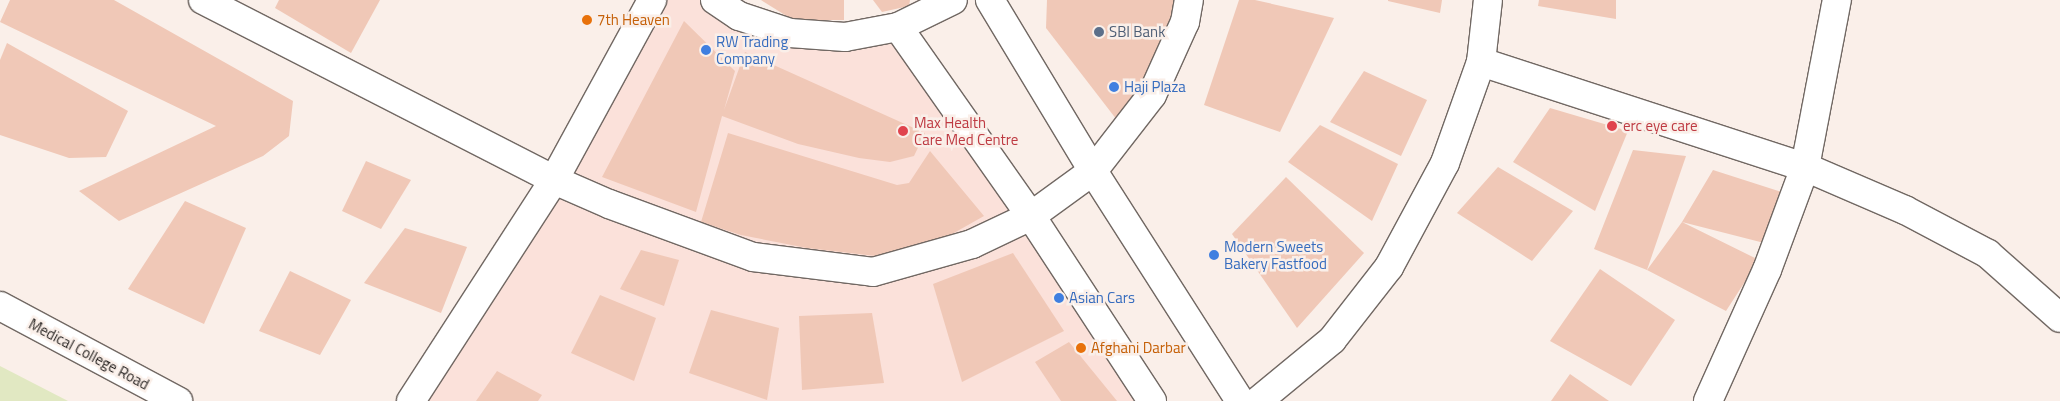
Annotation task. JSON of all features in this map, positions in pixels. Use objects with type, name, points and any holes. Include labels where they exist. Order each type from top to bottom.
[{"type":"street","points":[[204,0],[554,180],[609,204],[753,257],[873,272],[972,244],[1031,216],[1093,171],[1152,95],[1185,22],[1189,0]]},
{"type":"street","points":[[411,401],[554,180],[652,0]]},
{"type":"street","points":[[715,0],[739,16],[790,33],[845,37],[898,27],[953,0]]},
{"type":"street","points":[[990,0],[1093,171],[1240,401]]},
{"type":"street","points":[[1258,401],[1332,340],[1389,267],[1446,163],[1482,62],[1488,0]]},
{"type":"street","points":[[1708,401],[1767,270],[1806,168],[1837,0]]},
{"type":"street","points":[[898,27],[1031,216],[1152,401]]},
{"type":"street","points":[[1482,62],[1806,168],[1904,210],[1988,254],[2060,318]]},
{"type":"street","name":"Medical College Road","points":[[0,306],[178,401]]},
{"type":"shaded area","points":[[652,0],[716,0],[739,16],[898,27],[1152,401],[411,401]]},
{"type":"green space","points":[[0,366],[68,401],[0,401]]},
{"type":"building","points":[[10,0],[114,0],[293,101],[289,136],[263,156],[119,221],[79,191],[216,126],[0,22]]},
{"type":"building","points":[[279,0],[380,0],[351,53],[275,8]]},
{"type":"building","points":[[761,0],[844,0],[844,20],[793,20]]},
{"type":"building","points":[[873,0],[910,0],[909,6],[882,12]]},
{"type":"building","points":[[1047,0],[1177,0],[1160,58],[1120,124],[1046,28]]},
{"type":"building","points":[[1239,0],[1255,0],[1334,18],[1280,132],[1204,105]]},
{"type":"building","points":[[1388,0],[1442,0],[1440,13]]},
{"type":"building","points":[[1539,0],[1616,0],[1616,19],[1538,6]]},
{"type":"building","points":[[684,21],[735,71],[724,110],[745,52],[925,133],[914,156],[890,162],[859,158],[798,144],[722,116],[696,212],[602,177]]},
{"type":"building","points":[[7,43],[128,111],[106,157],[69,158],[0,135],[0,60]]},
{"type":"building","points":[[1364,71],[1427,100],[1401,156],[1330,122]]},
{"type":"building","points":[[1550,108],[1628,131],[1595,211],[1513,162]]},
{"type":"building","points":[[1320,125],[1398,164],[1372,221],[1288,162]]},
{"type":"building","points":[[728,133],[897,185],[909,183],[930,151],[984,216],[945,238],[876,256],[807,248],[741,235],[701,222]]},
{"type":"building","points":[[1633,150],[1686,156],[1647,270],[1594,249]]},
{"type":"building","points":[[366,161],[411,180],[381,229],[342,211]]},
{"type":"building","points":[[1498,167],[1573,211],[1532,261],[1457,213]]},
{"type":"building","points":[[1713,170],[1794,196],[1776,246],[1682,222]]},
{"type":"building","points":[[1286,177],[1364,253],[1297,328],[1232,234]]},
{"type":"building","points":[[185,201],[246,228],[204,324],[128,289]]},
{"type":"building","points":[[1682,222],[1759,260],[1726,311],[1647,270]]},
{"type":"building","points":[[405,228],[467,247],[441,313],[364,283]]},
{"type":"building","points":[[641,250],[679,260],[664,306],[620,289]]},
{"type":"building","points":[[1013,253],[1064,331],[962,382],[933,284]]},
{"type":"building","points":[[1600,269],[1675,320],[1631,386],[1550,341]]},
{"type":"building","points":[[290,271],[351,300],[320,355],[259,331]]},
{"type":"building","points":[[600,295],[656,318],[634,381],[571,353]]},
{"type":"building","points":[[711,310],[779,328],[767,400],[689,373]]},
{"type":"building","points":[[872,313],[884,383],[802,390],[799,316]]},
{"type":"building","points":[[1069,342],[1117,401],[1061,401],[1035,362]]},
{"type":"building","points":[[497,371],[542,395],[538,401],[476,401]]},
{"type":"building","points":[[1570,374],[1609,401],[1551,401]]},
{"type":"place","name":"7th Heaven","points":[[587,20]]},
{"type":"place","name":"SBI Bank","points":[[1099,32]]},
{"type":"place","name":"RW Trading Company","points":[[706,50]]},
{"type":"place","name":"Haji Plaza","points":[[1114,87]]},
{"type":"place","name":"erc eye care","points":[[1612,126]]},
{"type":"place","name":"Max Health Care Med Centre","points":[[903,131]]},
{"type":"place","name":"Modern Sweets Bakery Fastfood","points":[[1214,255]]},
{"type":"place","name":"Asian Cars","points":[[1059,298]]},
{"type":"place","name":"Afghani Darbar","points":[[1081,348]]}]
